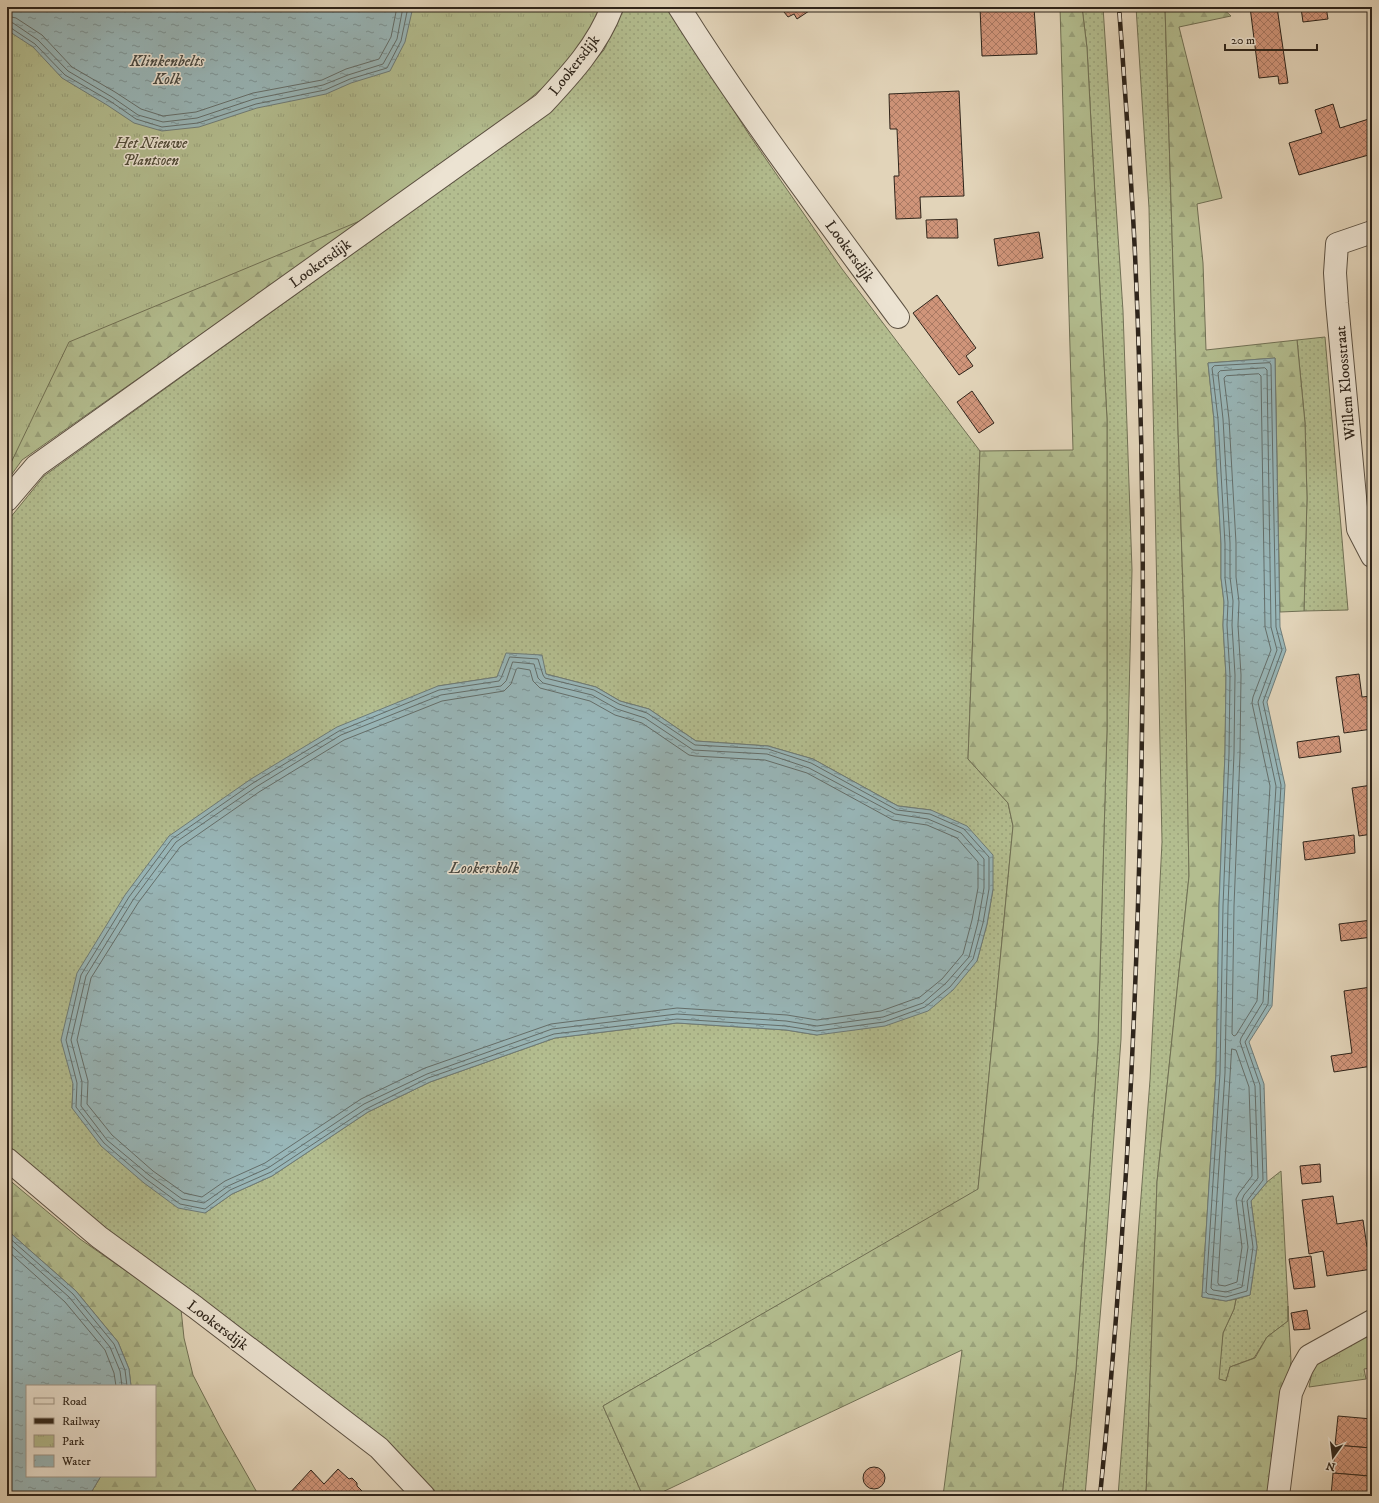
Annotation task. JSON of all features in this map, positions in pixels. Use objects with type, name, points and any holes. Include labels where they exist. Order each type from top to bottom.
[{"type":"street","name":"Lookersdijk","points":[[7,500],[36,466],[543,104],[564,82],[588,52],[607,21],[612,7]]},
{"type":"street","name":"Lookersdijk","points":[[679,7],[698,38],[762,131],[898,317]]},
{"type":"street","name":"Willem Kloosstraat","points":[[1372,232],[1337,244],[1335,273],[1358,529],[1372,556]]},
{"type":"street","name":"Lookersdijk","points":[[7,1159],[99,1237],[196,1307],[380,1448],[424,1496]]},
{"type":"street","points":[[1278,1496],[1291,1393],[1308,1356],[1372,1321]]},
{"type":"green space","name":"Het Nieuwe Plantsoen","points":[[7,7],[601,7],[595,24],[563,70],[496,128],[367,218],[69,342],[7,471]]},
{"type":"green space","points":[[623,7],[668,7],[750,136],[842,269],[980,451],[968,759],[1008,803],[1013,826],[978,1190],[603,1406],[643,1496],[435,1496],[99,1229],[7,1148],[7,525],[10,518],[44,476],[413,210],[573,84],[604,50]],"holes":[[[546,674],[596,687],[620,701],[649,709],[696,741],[768,746],[813,759],[898,806],[931,810],[993,889],[987,924],[977,961],[817,1035],[786,1030],[677,1023],[555,1038],[430,1082],[368,1112],[272,1176],[232,1194],[205,1213],[72,1108],[73,1084],[438,686],[497,677]]]},
{"type":"green space","points":[[1060,7],[1082,7],[1087,48],[1107,419],[1107,730],[1098,1042],[1076,1370],[1062,1496],[943,1496],[962,1350],[654,1496],[643,1496],[603,1406],[978,1189],[1013,826],[1008,803],[968,759],[980,451],[1073,450]]},
{"type":"green space","points":[[1082,7],[1103,7],[1123,311],[1132,570],[1121,1039],[1106,1246],[1085,1496],[1062,1496],[1076,1370],[1098,1042],[1107,730],[1107,419],[1087,48]]},
{"type":"green space","points":[[1136,7],[1165,7],[1185,656],[1189,876],[1157,1182],[1146,1496],[1118,1496],[1150,1080],[1162,842],[1149,208]]},
{"type":"green space","points":[[1165,7],[1221,7],[1231,16],[1179,27],[1222,198],[1197,204],[1203,263],[1206,350],[1297,340],[1305,423],[1307,498],[1304,611],[1280,612],[1275,358],[1208,363],[1214,420],[1221,544],[1221,578],[1224,602],[1223,625],[1226,676],[1225,753],[1219,905],[1216,1073],[1202,1297],[1226,1301],[1236,1299],[1234,1309],[1223,1333],[1219,1379],[1226,1381],[1230,1367],[1255,1358],[1267,1337],[1288,1321],[1288,1306],[1291,1361],[1272,1496],[1146,1496],[1157,1182],[1189,876],[1185,656]]},
{"type":"green space","points":[[367,218],[22,460],[7,481],[7,388],[104,289]]},
{"type":"green space","points":[[1325,337],[1348,610],[1304,611],[1307,498],[1305,423],[1297,340]]},
{"type":"green space","points":[[1281,1171],[1288,1321],[1267,1337],[1254,1358],[1230,1367],[1226,1381],[1218,1379],[1223,1333],[1234,1309],[1236,1299],[1250,1295],[1257,1247],[1251,1201],[1267,1182]]},
{"type":"green space","points":[[7,1178],[80,1239],[181,1309],[184,1338],[193,1375],[221,1429],[259,1496],[89,1496],[100,1477],[156,1477],[156,1385],[131,1385],[129,1369],[118,1342],[76,1291],[7,1230]]},
{"type":"green space","points":[[1372,1333],[1372,1368],[1364,1369],[1366,1379],[1309,1387],[1312,1372],[1318,1361]]},
{"type":"water","name":"Klinkenbelts Kolk","points":[[7,7],[413,7],[405,42],[390,71],[351,83],[326,94],[257,108],[199,127],[162,131],[134,123],[62,78],[33,47],[7,30]]},
{"type":"water","points":[[1275,358],[1280,627],[1286,650],[1267,702],[1285,785],[1272,1006],[1249,1042],[1264,1084],[1267,1182],[1251,1201],[1257,1247],[1250,1295],[1226,1301],[1202,1297],[1216,1073],[1219,905],[1225,753],[1226,676],[1223,625],[1224,602],[1221,578],[1221,544],[1214,420],[1208,363]]},
{"type":"water","name":"Lookerskolk","points":[[506,653],[542,655],[546,674],[596,687],[620,701],[649,709],[696,741],[768,746],[813,759],[898,806],[931,810],[967,826],[993,855],[993,889],[987,924],[977,961],[953,990],[928,1011],[885,1026],[817,1035],[786,1030],[677,1023],[555,1038],[430,1082],[368,1112],[272,1176],[232,1194],[205,1213],[178,1208],[144,1183],[101,1146],[72,1108],[73,1084],[61,1040],[77,973],[125,895],[169,836],[251,779],[337,727],[438,686],[497,677]]},
{"type":"water","points":[[7,1230],[76,1291],[118,1342],[129,1369],[131,1385],[26,1385],[26,1477],[100,1477],[89,1496],[7,1496]]},
{"type":"building","points":[[780,7],[815,7],[797,19],[794,14],[788,17]]},
{"type":"building","points":[[980,7],[1034,7],[1037,54],[982,56]]},
{"type":"building","points":[[1250,7],[1277,7],[1288,83],[1279,84],[1278,76],[1259,78]]},
{"type":"building","points":[[1293,7],[1326,7],[1328,19],[1303,22],[1301,8],[1294,9]]},
{"type":"building","points":[[959,91],[964,196],[920,197],[921,218],[896,219],[894,176],[899,176],[897,129],[890,129],[889,94]]},
{"type":"building","points":[[1333,104],[1340,128],[1372,118],[1372,154],[1299,175],[1289,143],[1322,133],[1315,110]]},
{"type":"building","points":[[957,219],[958,238],[927,238],[926,220]]},
{"type":"building","points":[[1039,232],[1043,258],[998,266],[994,239]]},
{"type":"building","points":[[937,295],[976,348],[966,356],[973,366],[959,375],[913,313]]},
{"type":"building","points":[[972,391],[994,423],[979,433],[957,402]]},
{"type":"building","points":[[1359,674],[1362,697],[1372,696],[1372,729],[1344,733],[1336,677]]},
{"type":"building","points":[[1339,736],[1341,752],[1299,758],[1297,742]]},
{"type":"building","points":[[1372,785],[1372,834],[1359,836],[1352,788]]},
{"type":"building","points":[[1354,835],[1355,853],[1305,860],[1303,842]]},
{"type":"building","points":[[1372,920],[1372,937],[1341,941],[1339,924]]},
{"type":"building","points":[[1371,987],[1372,1066],[1334,1072],[1331,1056],[1352,1053],[1344,991]]},
{"type":"building","points":[[1320,1164],[1321,1182],[1302,1184],[1300,1166]]},
{"type":"building","points":[[1333,1196],[1337,1224],[1363,1220],[1367,1247],[1372,1247],[1372,1269],[1327,1276],[1323,1251],[1309,1254],[1302,1200]]},
{"type":"building","points":[[1311,1256],[1315,1287],[1294,1289],[1289,1259]]},
{"type":"building","points":[[1307,1310],[1310,1329],[1294,1330],[1291,1313]]},
{"type":"building","points":[[1338,1416],[1372,1419],[1371,1448],[1335,1445]]},
{"type":"building","points":[[1335,1445],[1371,1448],[1369,1476],[1333,1473]]},
{"type":"building","points":[[874,1467],[878,1468],[884,1474],[884,1482],[878,1488],[874,1489],[870,1488],[864,1482],[863,1478],[864,1474],[870,1468]]},
{"type":"building","points":[[338,1469],[349,1479],[352,1478],[357,1483],[357,1486],[367,1496],[288,1495],[311,1470],[324,1484]]},
{"type":"building","points":[[1333,1473],[1369,1476],[1367,1496],[1331,1496]]},
{"type":"railway","points":[[1100,1496],[1114,1349],[1129,1127],[1142,742],[1143,580],[1141,417],[1132,192],[1119,7]]}]
